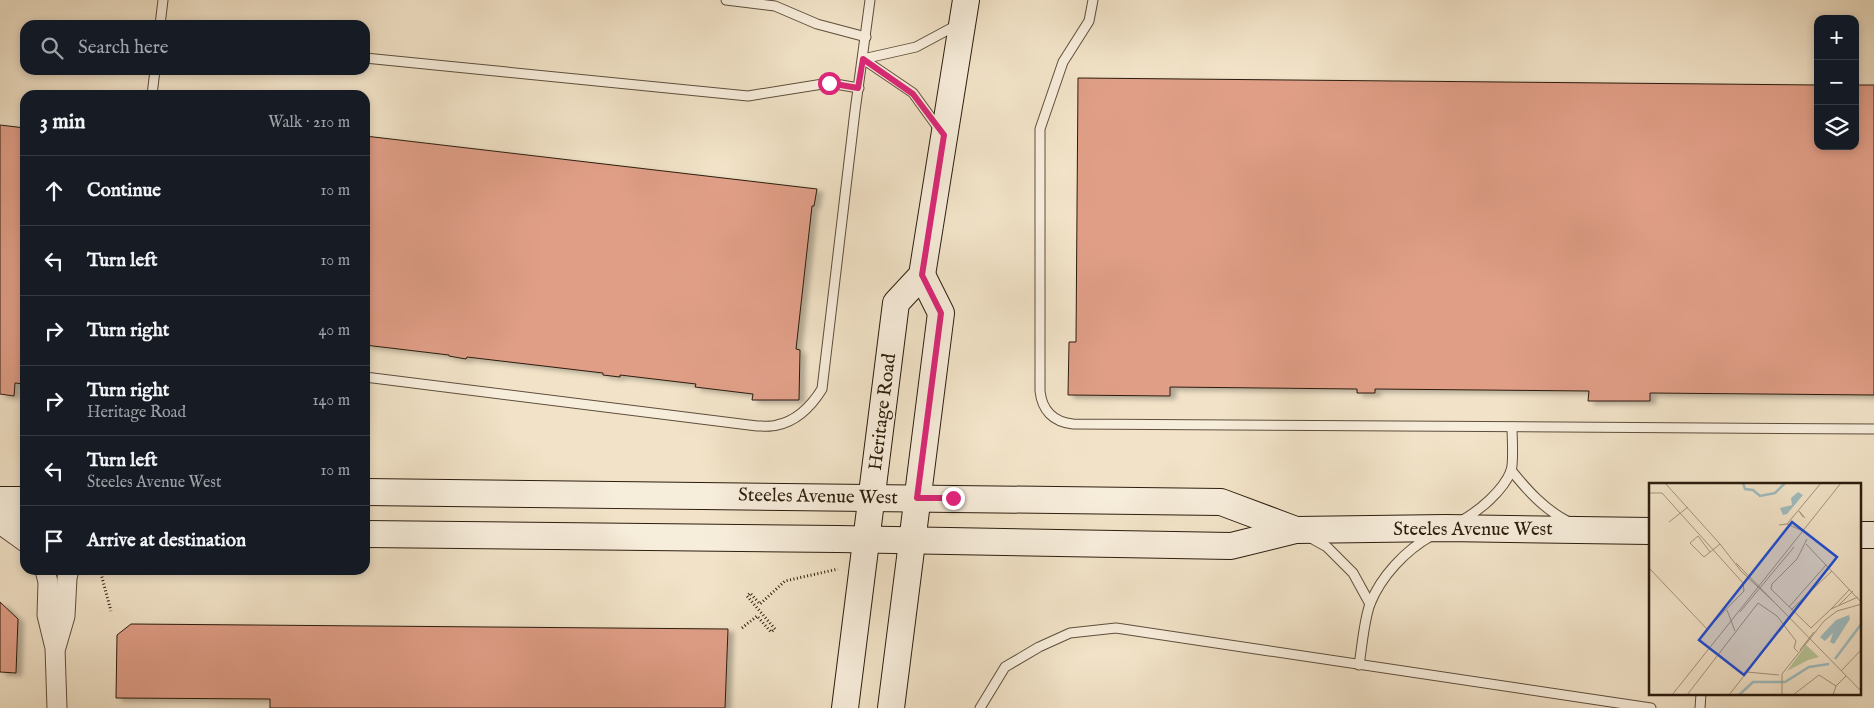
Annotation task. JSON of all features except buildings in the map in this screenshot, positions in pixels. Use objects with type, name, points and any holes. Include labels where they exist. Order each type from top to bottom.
[{"type":"main road","points":[[891,708],[941,313],[922,275],[964,11]]},
{"type":"main road","name":"Heritage Road","points":[[845,708],[896,303],[922,275]]},
{"type":"main road","name":"Steeles Avenue West","points":[[370,492],[1221,502],[1296,530]]},
{"type":"main road","points":[[8,506],[20,517]]},
{"type":"main road","name":"Steeles Avenue West","points":[[370,534],[1231,546],[1296,530],[1446,528],[1649,531]]},
{"type":"street","points":[[8,506],[20,531]]},
{"type":"street","points":[[46,575],[48,582],[47,615],[55,648],[57,708]]},
{"type":"street","points":[[55,648],[65,616],[68,575]]},
{"type":"lane","points":[[161,20],[163,0]]},
{"type":"lane","points":[[726,0],[774,6],[817,24],[866,37]]},
{"type":"lane","points":[[370,378],[757,426],[777,426],[800,415],[813,402],[822,389],[870,0]]},
{"type":"lane","points":[[1093,0],[1089,21],[1063,62],[1040,129],[1040,391],[1042,403],[1052,416],[1065,423],[1073,424],[1874,429]]},
{"type":"lane","points":[[863,59],[916,47],[964,11]]},
{"type":"lane","points":[[370,58],[748,96],[829,83],[858,88]]},
{"type":"lane","points":[[863,59],[913,94],[944,135]]},
{"type":"lane","points":[[152,90],[154,75]]},
{"type":"lane","points":[[1358,665],[1370,604],[1383,580],[1401,559],[1422,541],[1472,515],[1494,495],[1511,470],[1512,427]]},
{"type":"lane","points":[[1511,470],[1538,500],[1557,516],[1585,530]]},
{"type":"lane","points":[[1296,530],[1327,547],[1353,572],[1370,604]]},
{"type":"lane","points":[[980,708],[1004,667],[1039,646],[1070,633],[1116,628],[1651,708]]},
{"type":"path","points":[[742,628],[757,616],[771,632],[775,629],[747,596],[750,593],[760,604],[785,581],[838,569]]},
{"type":"path","points":[[101,575],[111,611]]},
{"type":"route","points":[[829,83],[858,88],[863,59],[913,94],[944,135],[922,275],[941,313],[917,498],[953,498]]}]
